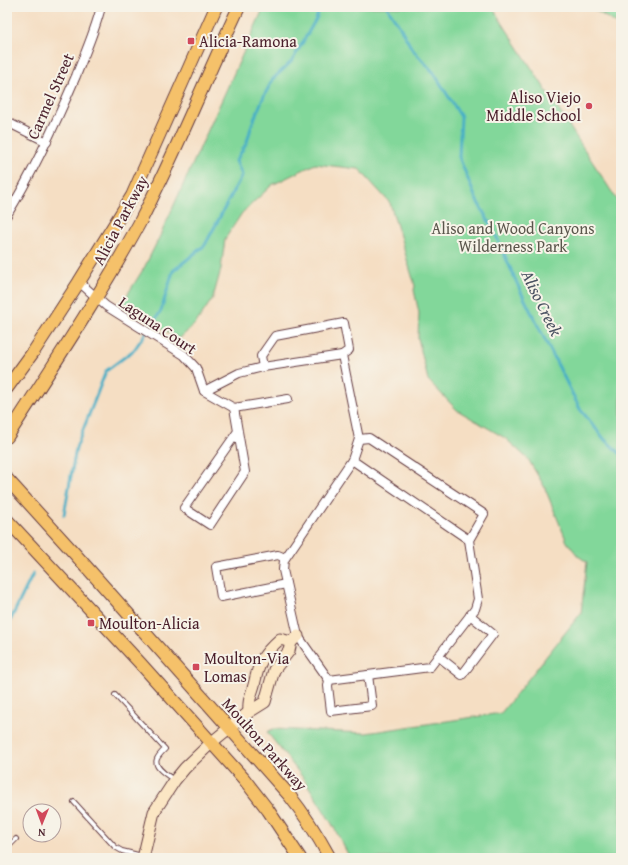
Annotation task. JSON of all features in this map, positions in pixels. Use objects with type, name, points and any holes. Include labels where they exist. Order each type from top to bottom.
[{"type":"main road","points":[[216,7],[237,11]]},
{"type":"main road","name":"Alicia Parkway","points":[[7,388],[34,351],[79,282],[132,196],[216,7]]},
{"type":"main road","name":"Alicia Parkway","points":[[7,437],[96,297],[139,223],[175,148],[237,11]]},
{"type":"main road","name":"Moulton Parkway","points":[[7,479],[298,806],[330,858]]},
{"type":"main road","points":[[7,520],[212,742],[244,779],[272,816],[300,858]]},
{"type":"street","name":"Carmel Street","points":[[7,215],[47,142],[96,25],[101,7]]},
{"type":"street","points":[[7,122],[47,142]]},
{"type":"street","name":"Laguna Court","points":[[79,282],[106,306],[182,354],[196,368],[204,390]]},
{"type":"street","points":[[204,390],[239,373],[264,367],[342,355],[350,350],[344,323],[275,336],[261,356],[264,367]]},
{"type":"street","points":[[143,857],[154,812],[175,780],[185,768],[212,742],[249,712],[265,702],[274,670],[289,651],[294,639],[283,570],[285,558],[352,460],[359,439],[342,355]]},
{"type":"street","points":[[204,390],[234,408],[288,399]]},
{"type":"street","points":[[234,408],[238,431],[245,472],[210,525],[184,508],[238,431]]},
{"type":"street","points":[[329,680],[430,667],[475,609],[478,599],[469,540],[484,514],[369,438],[359,439]]},
{"type":"street","points":[[352,460],[469,540]]},
{"type":"street","points":[[285,558],[278,555],[216,567],[221,596],[286,584]]},
{"type":"street","points":[[438,656],[462,675],[494,634],[470,615]]},
{"type":"street","points":[[249,712],[248,702],[263,656],[280,639],[294,639],[329,680],[328,686],[331,712],[372,706],[368,675]]},
{"type":"lane","points":[[115,695],[165,749],[157,759],[156,764],[158,768],[175,780]]},
{"type":"lane","points":[[74,802],[115,847],[122,851],[143,857]]},
{"type":"lane","points":[[7,848],[16,839]]},
{"type":"green space","name":"Aliso and Wood Canyons Wilderness Park","points":[[264,7],[492,7],[621,206],[621,858],[350,858],[332,824],[304,779],[267,732],[273,729],[366,733],[501,713],[581,613],[587,562],[578,556],[567,542],[544,486],[528,459],[505,438],[457,410],[428,380],[418,338],[419,313],[414,290],[415,286],[390,203],[359,169],[315,164],[272,185],[242,213],[225,239],[221,269],[213,298],[196,323],[179,339],[122,303],[144,268],[159,238]]},
{"type":"green space","points":[[590,7],[621,7],[621,17],[617,24]]},
{"type":"waterway","points":[[64,515],[76,448],[106,371],[134,350],[161,311],[173,271],[205,245],[242,175],[236,161],[247,142],[252,124],[264,96],[273,79],[292,61],[316,19],[320,7]]},
{"type":"waterway","name":"Aliso Creek","points":[[387,7],[412,49],[434,73],[461,117],[459,157],[476,199],[494,231],[520,290],[580,409],[605,440],[621,454]]},
{"type":"waterway","points":[[7,627],[33,574]]},
{"type":"place","name":"Alicia-Ramona","points":[[191,41]]},
{"type":"place","name":"Aliso Viejo Middle School","points":[[589,106]]},
{"type":"place","name":"Moulton-Alicia","points":[[91,623]]},
{"type":"place","name":"Moulton-Via Lomas","points":[[196,667]]}]
